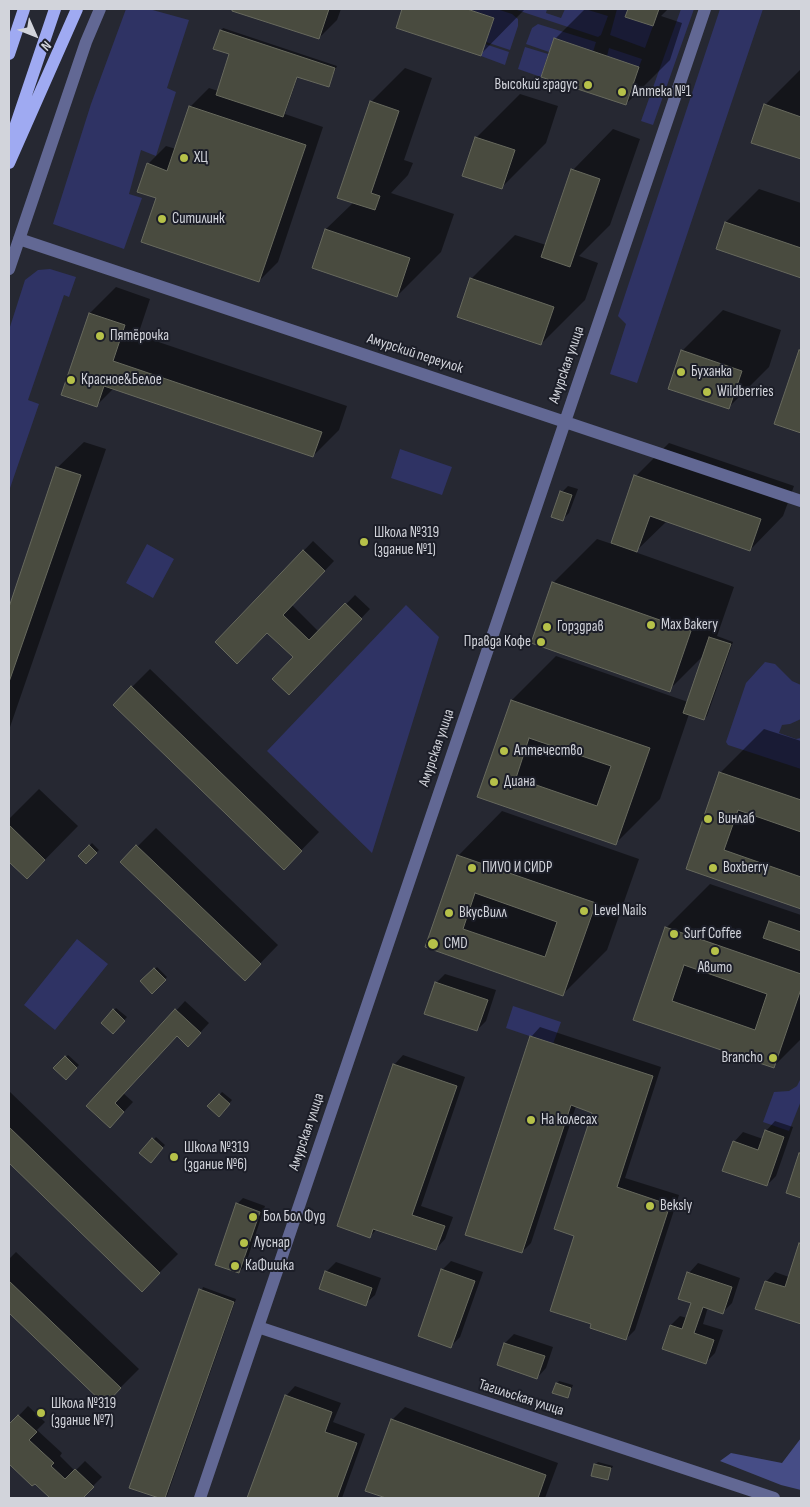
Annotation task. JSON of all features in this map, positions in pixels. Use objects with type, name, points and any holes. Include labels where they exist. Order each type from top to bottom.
[{"type":"main road","points":[[9,54],[24,9]]},
{"type":"main road","points":[[9,145],[55,9]]},
{"type":"main road","points":[[9,163],[77,9]]},
{"type":"street","points":[[9,269],[86,42],[100,9]]},
{"type":"street","name":"Амурская улица","points":[[200,1498],[705,9]]},
{"type":"street","name":"Амурский переулок","points":[[19,239],[801,500]]},
{"type":"street","name":"Тагильская улица","points":[[258,1327],[774,1498]]},
{"type":"shaded area","points":[[126,9],[149,9],[189,20],[167,88],[176,92],[156,156],[141,150],[129,194],[142,198],[124,249],[53,224],[91,104]]},
{"type":"shaded area","points":[[467,9],[497,9],[512,14],[518,19],[518,26],[510,50],[486,42],[494,18]]},
{"type":"shaded area","points":[[514,9],[547,9],[546,13],[561,18],[565,9],[585,9],[608,16],[601,35],[598,37]]},
{"type":"shaded area","points":[[617,9],[628,9],[625,17],[653,26],[645,48],[610,35]]},
{"type":"shaded area","points":[[681,9],[694,9],[653,125],[641,121]]},
{"type":"shaded area","points":[[720,9],[763,9],[637,383],[610,374],[626,324],[618,316]]},
{"type":"shaded area","points":[[538,24],[596,42],[593,52],[554,39],[549,52],[526,44],[532,28]]},
{"type":"shaded area","points":[[485,44],[509,52],[505,65],[481,56]]},
{"type":"shaded area","points":[[525,47],[548,54],[541,77],[518,69]]},
{"type":"shaded area","points":[[609,48],[642,59],[639,67],[607,56]]},
{"type":"shaded area","points":[[50,269],[76,277],[69,297],[64,295],[28,400],[39,404],[9,491],[9,330],[25,280],[38,270]]},
{"type":"shaded area","points":[[400,449],[452,467],[442,495],[391,478]]},
{"type":"shaded area","points":[[147,544],[174,559],[153,598],[126,583]]},
{"type":"shaded area","points":[[406,605],[439,637],[372,853],[267,751]]},
{"type":"shaded area","points":[[765,662],[775,664],[792,681],[801,685],[801,719],[782,725],[779,733],[796,739],[801,738],[801,769],[728,745],[726,742],[746,683]]},
{"type":"shaded area","points":[[77,939],[108,964],[55,1030],[24,1005]]},
{"type":"shaded area","points":[[513,1006],[561,1022],[553,1044],[506,1028]]},
{"type":"shaded area","points":[[801,1078],[801,1101],[789,1131],[763,1122],[774,1092],[789,1091],[797,1086]]},
{"type":"shaded area","points":[[801,1438],[801,1490],[781,1485],[720,1461],[731,1453],[782,1463]]},
{"type":"building","points":[[232,9],[329,9],[319,39],[232,11]]},
{"type":"building","points":[[402,9],[467,9],[494,18],[481,56],[396,28]]},
{"type":"building","points":[[628,9],[659,9],[653,26],[625,17]]},
{"type":"building","points":[[220,30],[335,68],[329,87],[297,77],[283,117],[216,95],[229,54],[213,49]]},
{"type":"building","points":[[554,38],[639,67],[626,105],[541,77]]},
{"type":"building","points":[[370,101],[399,111],[371,193],[380,196],[375,210],[337,198]]},
{"type":"building","points":[[764,104],[801,117],[801,159],[751,143]]},
{"type":"building","points":[[189,106],[306,145],[259,282],[141,242],[156,198],[137,192],[147,163],[167,171]]},
{"type":"building","points":[[475,137],[515,150],[502,189],[462,176]]},
{"type":"building","points":[[571,169],[600,179],[570,267],[541,257]]},
{"type":"building","points":[[725,222],[801,248],[801,278],[716,249]]},
{"type":"building","points":[[325,229],[410,258],[397,297],[312,268]]},
{"type":"building","points":[[470,278],[554,307],[541,345],[457,317]]},
{"type":"building","points":[[89,313],[125,325],[113,361],[322,432],[313,457],[104,386],[97,407],[61,395]]},
{"type":"building","points":[[681,350],[742,371],[729,409],[668,389]]},
{"type":"building","points":[[799,350],[801,350],[801,433],[774,424]]},
{"type":"building","points":[[56,467],[81,475],[9,682],[9,607]]},
{"type":"building","points":[[634,475],[761,519],[750,551],[650,516],[637,552],[611,543]]},
{"type":"building","points":[[560,491],[572,495],[563,521],[551,517]]},
{"type":"building","points":[[303,550],[325,571],[283,615],[309,640],[345,603],[362,619],[289,695],[272,679],[293,657],[267,633],[237,664],[215,642]]},
{"type":"building","points":[[552,582],[691,631],[670,692],[531,643]]},
{"type":"building","points":[[709,637],[731,644],[704,720],[683,713]]},
{"type":"building","points":[[131,686],[302,851],[284,870],[113,705]]},
{"type":"building","points":[[511,700],[650,748],[616,845],[477,797]],"holes":[[[529,738],[611,766],[597,806],[516,778]]]},
{"type":"building","points":[[719,772],[801,800],[801,832],[738,810],[724,850],[801,877],[801,909],[686,869]]},
{"type":"building","points":[[9,825],[45,860],[27,879],[9,862]]},
{"type":"building","points":[[89,845],[97,853],[86,864],[78,856]]},
{"type":"building","points":[[136,845],[261,964],[245,981],[120,862]]},
{"type":"building","points":[[457,855],[596,903],[563,996],[425,947]],"holes":[[[475,893],[557,922],[545,957],[463,929]]]},
{"type":"building","points":[[769,921],[801,932],[801,951],[763,938]]},
{"type":"building","points":[[665,927],[801,974],[801,989],[774,1068],[633,1020]],"holes":[[[684,965],[767,994],[755,1030],[672,1001]]]},
{"type":"building","points":[[154,968],[166,980],[152,994],[140,981]]},
{"type":"building","points":[[435,982],[488,1000],[477,1031],[424,1014]]},
{"type":"building","points":[[113,1009],[125,1021],[113,1034],[101,1023]]},
{"type":"building","points":[[175,1009],[201,1033],[188,1047],[177,1036],[115,1103],[124,1112],[110,1128],[86,1106]]},
{"type":"building","points":[[530,1036],[653,1076],[617,1187],[670,1205],[626,1340],[590,1328],[591,1324],[550,1311],[574,1236],[554,1229],[592,1113],[571,1105],[522,1253],[465,1235]]},
{"type":"building","points":[[65,1056],[77,1068],[66,1080],[53,1068]]},
{"type":"building","points":[[393,1064],[457,1086],[412,1215],[445,1226],[436,1250],[373,1229],[370,1238],[337,1226]]},
{"type":"building","points":[[219,1094],[230,1104],[219,1117],[207,1106]]},
{"type":"building","points":[[9,1127],[160,1273],[142,1292],[9,1163]]},
{"type":"building","points":[[765,1130],[784,1137],[767,1186],[722,1171],[733,1141],[758,1150]]},
{"type":"building","points":[[152,1138],[163,1148],[151,1163],[139,1153]]},
{"type":"building","points":[[799,1153],[801,1153],[801,1198],[786,1193]]},
{"type":"building","points":[[236,1203],[260,1212],[239,1273],[215,1265]]},
{"type":"building","points":[[799,1243],[801,1244],[801,1324],[755,1309],[765,1281],[785,1287]]},
{"type":"building","points":[[441,1269],[475,1281],[451,1348],[418,1336]]},
{"type":"building","points":[[325,1271],[372,1288],[366,1306],[319,1289]]},
{"type":"building","points":[[687,1272],[732,1287],[723,1314],[703,1307],[694,1333],[714,1340],[706,1364],[662,1349],[670,1325],[682,1329],[691,1303],[678,1299]]},
{"type":"building","points":[[9,1281],[121,1388],[105,1405],[9,1313]]},
{"type":"building","points":[[199,1289],[234,1302],[165,1498],[159,1498],[129,1488]]},
{"type":"building","points":[[504,1343],[545,1356],[537,1379],[497,1365]]},
{"type":"building","points":[[556,1383],[571,1388],[568,1398],[552,1393]]},
{"type":"building","points":[[285,1395],[332,1412],[325,1432],[357,1443],[337,1498],[247,1498]]},
{"type":"building","points":[[18,1415],[37,1432],[29,1440],[54,1463],[51,1466],[65,1479],[75,1469],[94,1487],[83,1498],[50,1498],[35,1484],[32,1486],[9,1464],[9,1424]]},
{"type":"building","points":[[391,1419],[546,1475],[538,1498],[386,1498],[365,1491]]},
{"type":"building","points":[[594,1464],[611,1468],[608,1480],[591,1476]]},
{"type":"place","name":"Высокий градус","points":[[588,85]]},
{"type":"place","name":"Аптека №1","points":[[622,92]]},
{"type":"place","name":"ХЦ","points":[[184,158]]},
{"type":"place","name":"Ситилинк","points":[[162,219]]},
{"type":"place","name":"Пятёрочка","points":[[100,336]]},
{"type":"place","name":"Буханка","points":[[681,372]]},
{"type":"place","name":"Красное&Белое","points":[[71,380]]},
{"type":"place","name":"Wildberries","points":[[707,392]]},
{"type":"place","name":"Школа №319 (здание №1)","points":[[364,542]]},
{"type":"place","name":"Max Bakery","points":[[651,625]]},
{"type":"place","name":"Горздрав","points":[[547,627]]},
{"type":"place","name":"Правда Кофе","points":[[541,642]]},
{"type":"place","name":"Аптечество","points":[[504,751]]},
{"type":"place","name":"Диана","points":[[494,782]]},
{"type":"place","name":"Винлаб","points":[[708,819]]},
{"type":"place","name":"ПИVO И СИDР","points":[[472,868]]},
{"type":"place","name":"Boxberry","points":[[713,868]]},
{"type":"place","name":"Level Nails","points":[[584,911]]},
{"type":"place","name":"ВкусВилл","points":[[449,913]]},
{"type":"place","name":"Surf Coffee","points":[[674,934]]},
{"type":"place","name":"CMD","points":[[433,944]]},
{"type":"place","name":"Авито","points":[[715,951]]},
{"type":"place","name":"Brancho","points":[[773,1058]]},
{"type":"place","name":"На колесах","points":[[531,1120]]},
{"type":"place","name":"Школа №319 (здание №6)","points":[[174,1157]]},
{"type":"place","name":"Beksly","points":[[650,1206]]},
{"type":"place","name":"Бол Бол Фуд","points":[[253,1217]]},
{"type":"place","name":"Луснар","points":[[244,1243]]},
{"type":"place","name":"КаФишка","points":[[235,1266]]},
{"type":"place","name":"Школа №319 (здание №7)","points":[[41,1413]]}]
